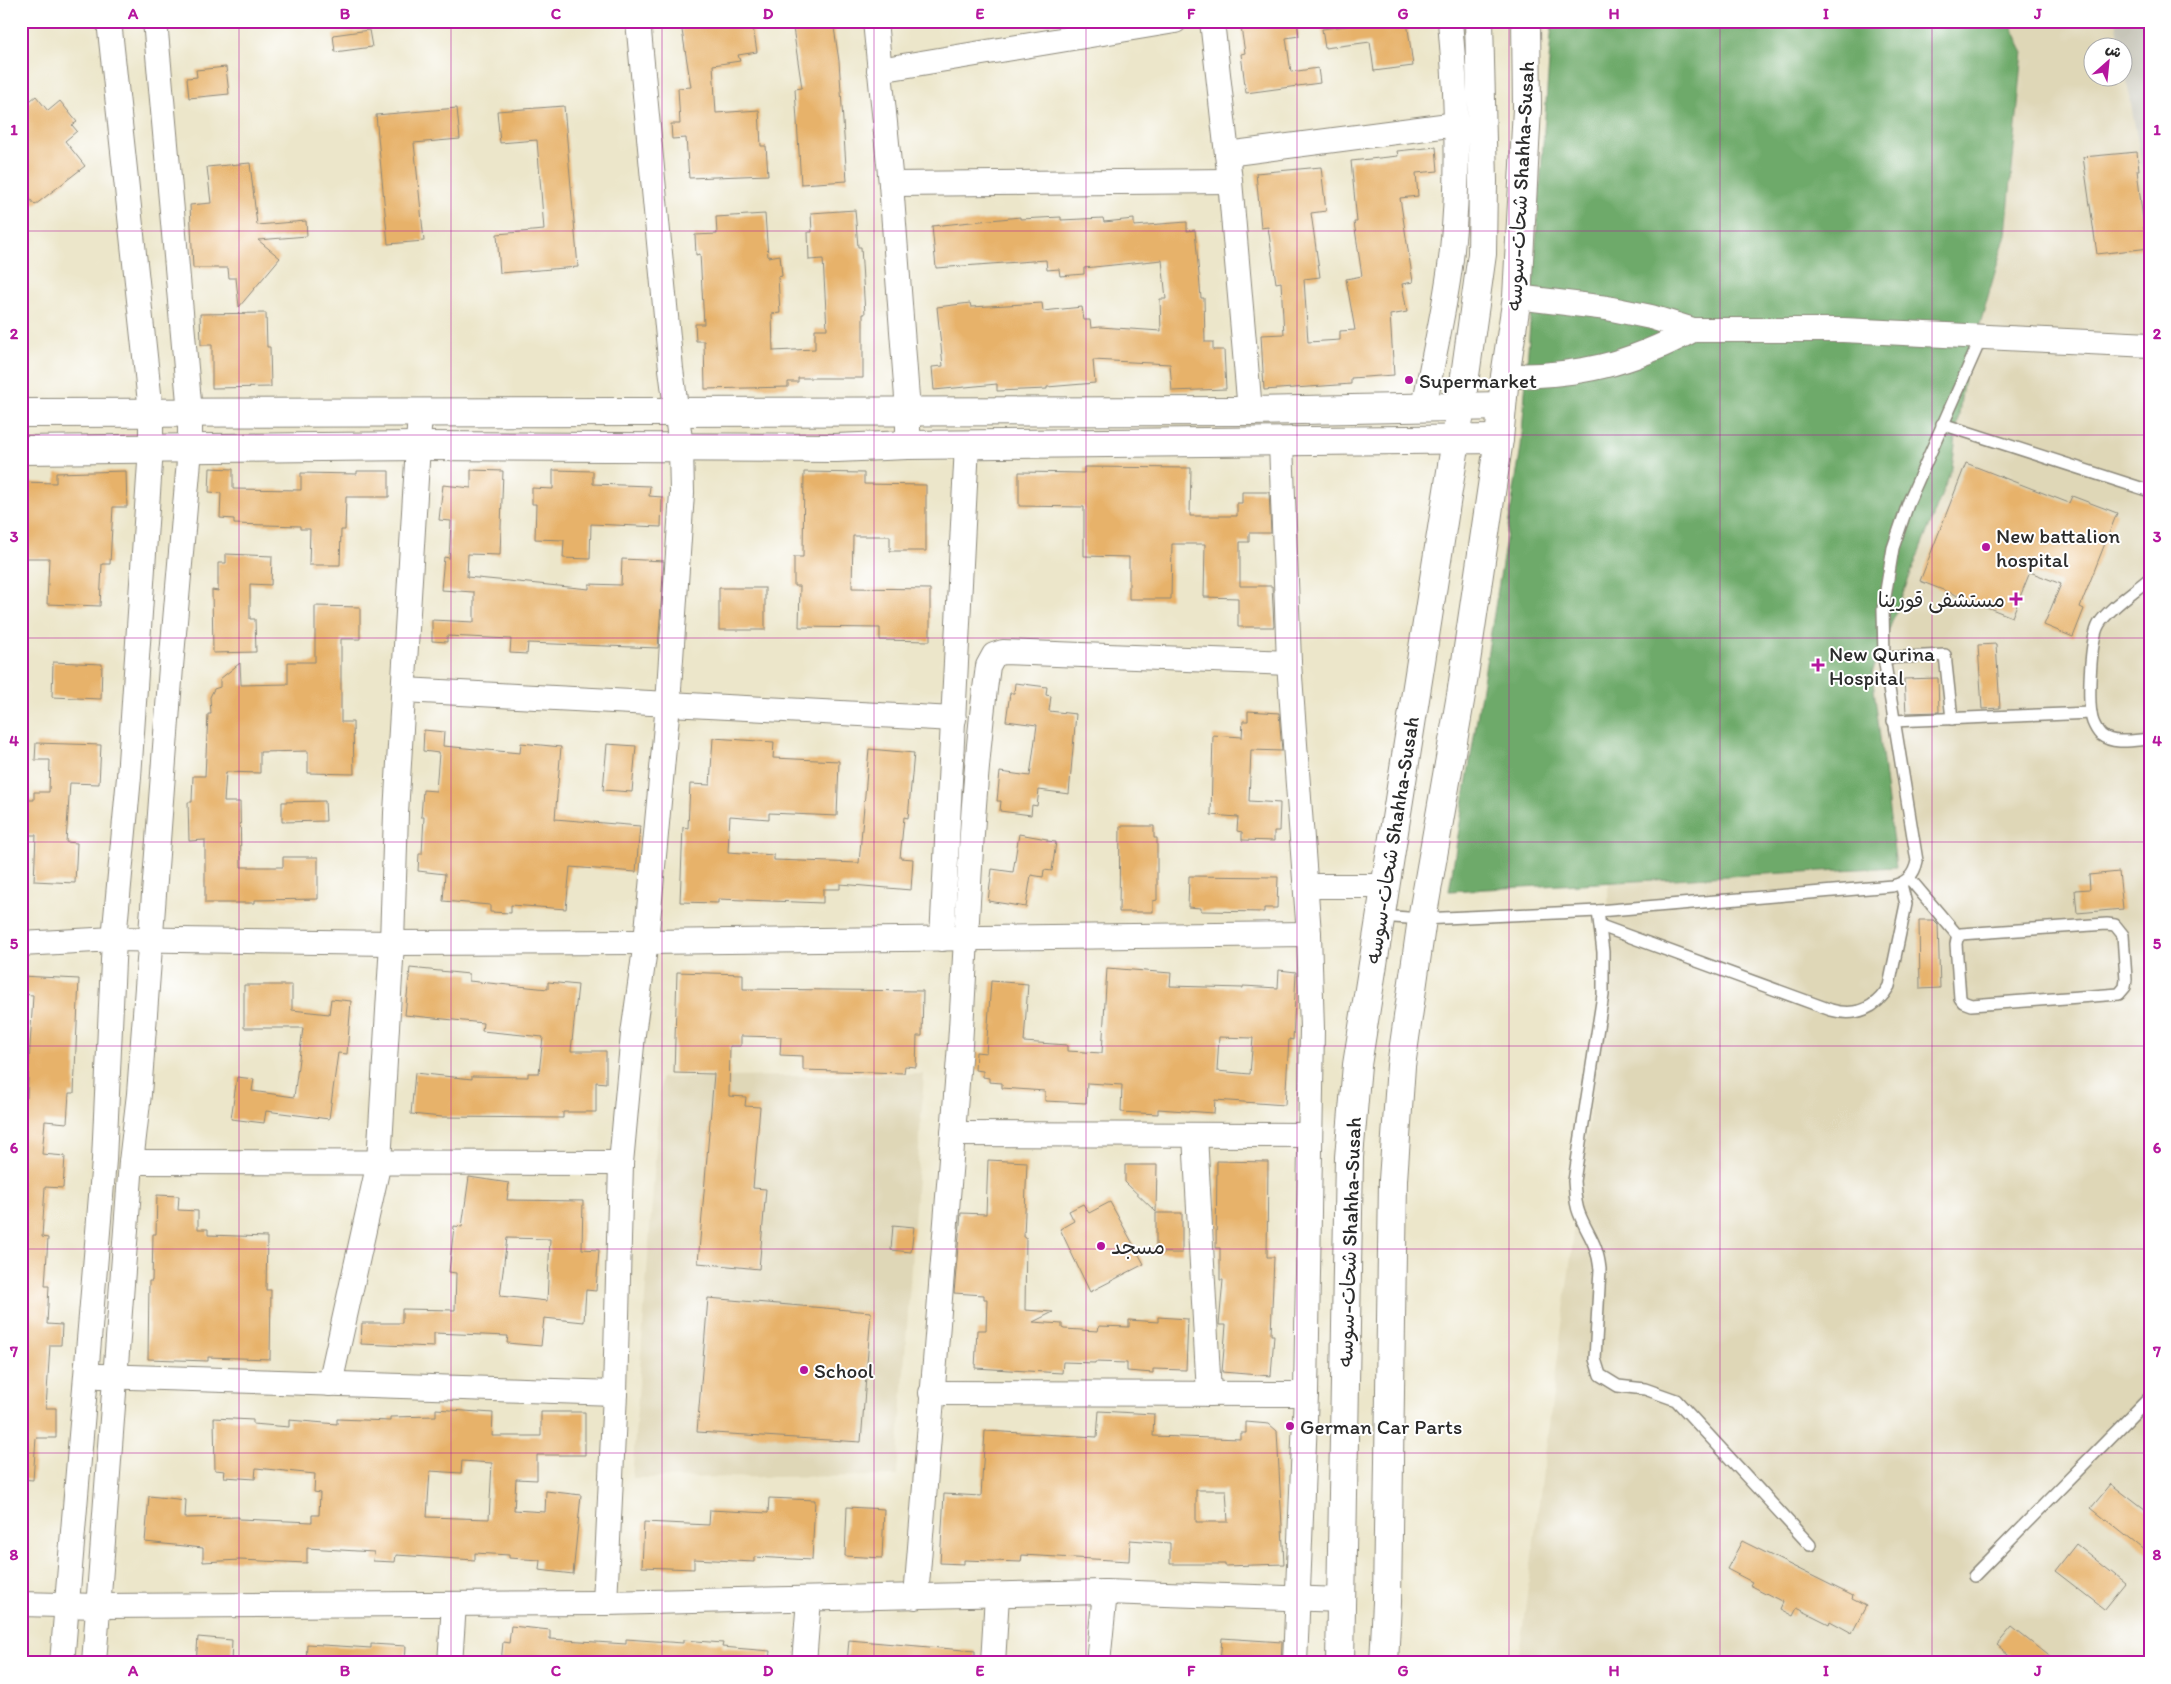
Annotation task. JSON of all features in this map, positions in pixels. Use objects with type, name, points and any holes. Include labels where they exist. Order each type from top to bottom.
[{"type":"main road","name":"شحات-سوسه Shahha-Susah","points":[[1340,1663],[1349,1157],[1357,1065],[1456,440],[1482,254],[1483,181],[1479,21]]},
{"type":"main road","name":"شحات-سوسه Shahha-Susah","points":[[1384,1663],[1393,1180],[1401,1066],[1422,918],[1460,696],[1499,439],[1505,376],[1517,297],[1527,108],[1526,21]]},
{"type":"main road","points":[[21,412],[676,413],[1250,411],[1502,406]]},
{"type":"main road","points":[[21,450],[420,446],[836,448],[908,445],[1499,439]]},
{"type":"street","points":[[62,1663],[104,1160],[114,939],[129,767],[151,448],[151,412],[109,21]]},
{"type":"street","points":[[94,1663],[131,1162],[139,1094],[171,667],[190,449],[190,413],[155,21]]},
{"type":"street","points":[[605,1603],[615,1393],[621,1162],[633,1034],[646,942],[668,704],[682,493],[681,446],[676,413],[638,21]]},
{"type":"street","points":[[875,21],[892,184],[908,411],[908,445]]},
{"type":"street","points":[[879,70],[1175,21]]},
{"type":"street","points":[[1212,21],[1230,181],[1250,411]]},
{"type":"street","points":[[1424,408],[1452,251],[1457,124],[1450,21]]},
{"type":"street","points":[[1227,154],[1457,124]]},
{"type":"street","points":[[892,184],[1230,181]]},
{"type":"street","points":[[1517,297],[1607,308],[1651,317],[1693,330],[1843,330],[1982,335],[2150,345]]},
{"type":"street","points":[[1505,376],[1544,376],[1584,372],[1612,365],[1658,348],[1693,330]]},
{"type":"street","points":[[330,1384],[379,1162],[392,943],[396,813],[420,446],[420,412]]},
{"type":"street","points":[[1281,442],[1289,663],[1306,886],[1312,1029],[1306,1394],[1295,1663]]},
{"type":"street","points":[[942,939],[967,445]]},
{"type":"street","points":[[916,1597],[953,1134],[976,785],[988,666],[994,655],[1003,652],[1289,663]]},
{"type":"street","points":[[404,690],[954,719]]},
{"type":"street","points":[[1306,886],[1385,886]]},
{"type":"street","points":[[21,944],[114,939],[392,943],[646,942],[1309,934]]},
{"type":"street","points":[[953,1134],[1309,1135]]},
{"type":"street","points":[[1195,1135],[1209,1394]]},
{"type":"street","points":[[131,1162],[621,1162]]},
{"type":"street","points":[[85,1376],[615,1393]]},
{"type":"street","points":[[931,1393],[1306,1394]]},
{"type":"street","points":[[21,1604],[98,1606],[605,1603],[1105,1592],[1299,1597],[1342,1600]]},
{"type":"street","points":[[1098,1663],[1105,1592]]},
{"type":"street","points":[[993,1663],[997,1595]]},
{"type":"street","points":[[804,1663],[809,1599]]},
{"type":"street","points":[[450,1663],[454,1604]]},
{"type":"lane","points":[[1380,916],[1422,918],[1598,911],[1905,881],[1915,870],[1917,861],[1884,658],[1883,609],[1894,548],[1909,500],[1982,335]]},
{"type":"lane","points":[[1942,424],[2150,491]]},
{"type":"lane","points":[[2150,578],[2108,614],[2095,632],[2092,644],[2091,713],[2096,729],[2109,739],[2117,741],[2150,739]]},
{"type":"lane","points":[[1884,658],[1945,655],[1952,719]]},
{"type":"lane","points":[[1893,722],[2091,713]]},
{"type":"lane","points":[[1601,926],[1831,1010],[1851,1014],[1870,1008],[1884,995],[1889,986],[1905,910],[1905,881]]},
{"type":"lane","points":[[1905,881],[1958,936]]},
{"type":"lane","points":[[1598,911],[1601,926],[1603,995],[1574,1181],[1579,1212],[1591,1235],[1599,1257],[1596,1359],[1600,1375],[1618,1386],[1645,1388],[1676,1400],[1810,1546]]},
{"type":"lane","points":[[2115,925],[2123,935],[2125,987],[2119,994],[2114,995],[1976,1005],[1967,1004],[1958,994],[1956,944],[1958,936],[1964,934],[2115,925]]},
{"type":"lane","points":[[1974,1576],[2150,1397]]},
{"type":"shaded area","name":"New Qurina Hospital","points":[[1552,21],[2150,21],[2150,1663],[1518,1663],[1609,964],[1608,883],[1521,447]]},
{"type":"shaded area","points":[[2115,21],[2150,21],[2150,209],[2128,88],[2134,88],[2134,38],[2118,38]]},
{"type":"shaded area","points":[[924,1074],[897,1476],[632,1478],[661,1078]]},
{"type":"green space","points":[[1552,21],[2009,21],[2023,51],[2006,234],[1963,383],[1952,468],[1872,673],[1896,867],[1449,891],[1521,447]]},
{"type":"building","points":[[698,21],[746,21],[747,28],[753,27],[757,52],[738,55],[740,61],[713,65],[716,113],[759,110],[761,146],[766,146],[768,175],[689,178],[686,138],[672,139],[671,124],[680,124],[678,88],[691,87],[681,24]]},
{"type":"building","points":[[792,21],[833,21],[839,61],[847,181],[801,184],[795,89],[802,88]]},
{"type":"building","points":[[1240,21],[1297,21],[1299,36],[1286,38],[1291,72],[1318,68],[1320,83],[1246,93],[1241,54],[1245,53]]},
{"type":"building","points":[[1383,21],[1407,21],[1413,66],[1374,71],[1370,42],[1325,48],[1322,29]]},
{"type":"building","points":[[369,30],[372,47],[335,52],[333,35]]},
{"type":"building","points":[[226,67],[229,94],[189,98],[187,78],[197,77],[196,70]]},
{"type":"building","points":[[36,96],[48,111],[60,101],[77,122],[72,125],[77,131],[65,141],[85,166],[35,205],[21,188],[21,108]]},
{"type":"building","points":[[564,106],[578,267],[500,273],[497,234],[544,230],[537,140],[500,143],[497,111]]},
{"type":"building","points":[[457,108],[460,139],[414,143],[424,241],[388,244],[376,115]]},
{"type":"building","points":[[1436,147],[1438,171],[1416,173],[1418,196],[1400,198],[1413,282],[1402,284],[1407,312],[1390,315],[1394,375],[1351,378],[1351,384],[1264,390],[1261,335],[1284,334],[1281,282],[1276,283],[1268,227],[1261,228],[1256,173],[1321,167],[1326,211],[1311,213],[1320,277],[1304,279],[1308,342],[1340,340],[1340,331],[1355,330],[1346,279],[1362,276],[1354,222],[1357,222],[1351,161],[1398,156],[1397,151]]},
{"type":"building","points":[[2137,152],[2139,170],[2137,170],[2144,229],[2148,229],[2150,248],[2097,254],[2083,157]]},
{"type":"building","points":[[250,163],[257,225],[306,221],[307,236],[258,240],[280,258],[239,307],[236,278],[229,278],[228,268],[193,268],[190,205],[211,203],[207,167]]},
{"type":"building","points":[[855,210],[858,247],[861,247],[865,314],[863,314],[863,378],[798,378],[798,382],[788,382],[788,387],[705,389],[704,341],[696,341],[695,324],[704,324],[700,254],[696,255],[695,235],[717,234],[716,217],[765,214],[768,257],[780,255],[782,276],[778,277],[780,313],[772,314],[773,351],[815,349],[815,329],[827,329],[823,259],[809,260],[808,232],[812,232],[811,213]]},
{"type":"building","points":[[1020,217],[1020,219],[1061,217],[1061,220],[1103,218],[1104,222],[1134,219],[1134,226],[1187,222],[1187,231],[1195,230],[1201,298],[1204,298],[1205,342],[1213,342],[1213,350],[1224,350],[1226,389],[1172,391],[1170,364],[1093,360],[1095,383],[1047,387],[1047,389],[997,391],[997,384],[934,390],[932,367],[943,366],[937,307],[970,303],[971,307],[1042,303],[1043,311],[1082,307],[1084,320],[1090,320],[1091,328],[1161,331],[1160,299],[1166,299],[1162,260],[1084,268],[1084,274],[1060,276],[1059,269],[1047,270],[1046,260],[936,268],[932,226]]},
{"type":"building","points":[[266,313],[267,347],[270,347],[271,387],[212,388],[212,345],[201,345],[200,314]]},
{"type":"building","name":"New battalion hospital","points":[[1966,463],[2069,503],[2072,496],[2117,513],[2080,607],[2084,609],[2073,637],[2044,625],[2061,584],[2030,572],[2012,617],[1920,581]]},
{"type":"building","points":[[1084,467],[1191,468],[1190,516],[1237,516],[1237,503],[1242,503],[1242,492],[1269,492],[1271,533],[1249,533],[1249,542],[1240,542],[1240,586],[1272,586],[1274,627],[1238,627],[1238,598],[1204,597],[1205,544],[1172,544],[1171,599],[1129,599],[1129,557],[1084,556],[1084,507],[1019,506],[1019,472],[1084,473]]},
{"type":"building","points":[[210,468],[233,469],[233,489],[301,490],[301,473],[357,474],[357,471],[389,471],[389,497],[346,497],[345,530],[341,530],[340,565],[309,565],[310,529],[300,529],[300,526],[234,524],[234,519],[220,518],[221,493],[209,492]]},
{"type":"building","points":[[471,470],[503,471],[500,555],[468,554],[467,577],[589,589],[589,584],[621,585],[622,559],[664,561],[658,648],[528,643],[527,654],[510,653],[511,639],[447,636],[447,642],[432,641],[432,620],[474,622],[474,592],[441,590],[444,557],[449,558],[451,521],[439,520],[443,485],[471,488]]},
{"type":"building","points":[[553,470],[593,471],[593,484],[650,486],[649,496],[662,497],[661,527],[591,524],[590,559],[563,558],[564,540],[535,539],[536,504],[532,504],[532,488],[553,489]]},
{"type":"building","points":[[126,471],[127,507],[113,507],[110,564],[102,564],[100,606],[47,604],[49,558],[21,558],[21,482],[56,483],[56,473]]},
{"type":"building","points":[[804,472],[864,473],[864,484],[926,485],[926,551],[890,551],[890,536],[853,536],[852,588],[930,589],[930,641],[880,640],[880,628],[799,627],[800,586],[794,586],[794,557],[803,557]]},
{"type":"building","points":[[226,554],[272,556],[271,585],[250,584],[250,619],[255,619],[256,652],[213,653],[212,590],[218,591],[218,563],[226,563]]},
{"type":"building","points":[[719,588],[765,588],[765,630],[719,630]]},
{"type":"building","points":[[315,606],[360,607],[360,639],[341,639],[341,722],[353,722],[354,774],[308,773],[308,751],[260,752],[260,773],[226,772],[224,802],[240,802],[241,867],[283,867],[283,857],[318,857],[318,899],[255,900],[255,903],[205,903],[205,840],[189,841],[188,802],[192,802],[193,776],[205,776],[208,714],[211,714],[210,697],[214,689],[220,687],[220,679],[240,663],[241,685],[288,684],[288,662],[315,662]]},
{"type":"building","points":[[1996,644],[2000,708],[1982,709],[1978,645]]},
{"type":"building","points":[[53,662],[102,664],[101,699],[52,697]]},
{"type":"building","points":[[1938,678],[1939,712],[1906,713],[1904,679]]},
{"type":"building","points":[[1015,683],[1047,687],[1046,695],[1051,696],[1049,711],[1076,714],[1069,794],[1039,790],[1037,806],[1032,805],[1031,815],[1000,811],[1001,801],[997,801],[1000,772],[1030,776],[1037,725],[1006,721],[1010,693],[1014,693]]},
{"type":"building","points":[[1248,711],[1279,713],[1282,751],[1251,750],[1249,801],[1280,803],[1279,831],[1274,831],[1274,841],[1242,840],[1242,832],[1237,831],[1238,817],[1211,815],[1213,735],[1242,737],[1243,721],[1248,721]]},
{"type":"building","points":[[424,730],[444,732],[443,746],[520,753],[521,743],[561,747],[555,819],[640,826],[636,872],[570,867],[566,909],[511,905],[511,913],[490,912],[490,905],[443,901],[445,874],[418,871],[419,854],[422,854],[424,817],[421,817],[423,790],[436,791],[439,753],[423,751]]},
{"type":"building","points":[[713,738],[774,742],[773,758],[839,761],[837,816],[769,813],[769,819],[730,816],[728,852],[774,855],[774,860],[859,863],[869,749],[914,753],[908,818],[904,817],[900,858],[913,859],[911,890],[840,884],[840,889],[823,889],[823,903],[718,899],[718,903],[680,902],[683,827],[688,828],[690,784],[710,785]]},
{"type":"building","points":[[36,743],[101,745],[99,784],[70,783],[66,842],[77,843],[75,883],[34,881],[36,835],[21,835],[21,800],[34,800],[34,792],[49,792],[50,760],[35,760]]},
{"type":"building","points":[[607,744],[636,746],[632,792],[603,790]]},
{"type":"building","points":[[325,801],[326,821],[282,822],[282,802]]},
{"type":"building","points":[[1120,826],[1154,826],[1154,838],[1157,838],[1157,900],[1153,901],[1153,912],[1119,912]]},
{"type":"building","points":[[1019,834],[1056,842],[1052,871],[1044,870],[1043,877],[1031,875],[1026,907],[988,901],[992,869],[1013,872]]},
{"type":"building","points":[[2119,872],[2123,909],[2077,913],[2075,890],[2090,889],[2089,875]]},
{"type":"building","points":[[1189,876],[1278,877],[1277,908],[1264,908],[1264,912],[1201,911],[1201,908],[1188,907]]},
{"type":"building","points":[[1919,920],[1934,920],[1938,924],[1940,988],[1920,989]]},
{"type":"building","points":[[410,968],[469,974],[469,981],[548,989],[548,982],[578,985],[571,1051],[606,1051],[606,1083],[596,1082],[596,1112],[563,1112],[563,1118],[442,1117],[411,1114],[415,1073],[472,1079],[472,1076],[528,1077],[528,1073],[539,1073],[543,1037],[482,1031],[483,1023],[405,1015]]},
{"type":"building","points":[[1107,968],[1171,973],[1170,986],[1243,988],[1243,986],[1278,988],[1279,970],[1296,972],[1293,1040],[1289,1039],[1285,1105],[1215,1100],[1214,1113],[1158,1109],[1158,1114],[1121,1112],[1122,1085],[1087,1083],[1086,1103],[1045,1101],[1045,1091],[1002,1088],[1002,1083],[989,1082],[989,1078],[983,1077],[983,1071],[975,1070],[976,1052],[986,1053],[991,981],[1028,984],[1024,1042],[1067,1045],[1067,1051],[1102,1053]],"holes":[[[1219,1037],[1253,1038],[1250,1074],[1217,1071]]]},
{"type":"building","points":[[677,972],[743,974],[743,989],[923,991],[922,1036],[917,1036],[916,1067],[905,1066],[904,1073],[803,1070],[803,1056],[780,1055],[781,1037],[741,1036],[741,1046],[730,1046],[729,1096],[746,1097],[745,1106],[760,1107],[753,1188],[766,1189],[759,1269],[698,1263],[714,1074],[674,1073]]},
{"type":"building","points":[[21,976],[79,979],[74,1093],[69,1093],[67,1123],[45,1121],[42,1154],[65,1156],[63,1188],[45,1187],[42,1237],[48,1238],[45,1286],[49,1286],[47,1324],[62,1325],[61,1345],[50,1345],[46,1408],[56,1408],[56,1438],[36,1438],[33,1480],[21,1479],[21,1105],[24,1105],[24,1097],[27,1098],[33,995],[21,994]]},
{"type":"building","points":[[244,985],[292,985],[292,1010],[329,1014],[331,999],[351,1001],[347,1054],[338,1053],[329,1119],[266,1111],[264,1123],[231,1119],[237,1077],[254,1079],[252,1091],[294,1097],[303,1028],[244,1028]]},
{"type":"building","points":[[988,1160],[1027,1162],[1024,1237],[1026,1237],[1025,1310],[1053,1312],[1033,1322],[1062,1324],[1064,1329],[1098,1331],[1099,1326],[1129,1327],[1129,1320],[1158,1322],[1158,1317],[1188,1319],[1186,1370],[1153,1369],[1153,1373],[1127,1371],[1127,1363],[1095,1362],[1063,1362],[1062,1373],[975,1368],[977,1330],[986,1330],[987,1299],[984,1299],[984,1295],[954,1293],[961,1213],[986,1214]]},
{"type":"building","points":[[1217,1161],[1268,1162],[1267,1257],[1274,1257],[1271,1335],[1274,1335],[1271,1376],[1222,1372],[1226,1325],[1219,1325],[1223,1280],[1220,1280],[1220,1248],[1216,1248]]},
{"type":"building","points":[[1125,1165],[1157,1165],[1156,1212],[1125,1182]]},
{"type":"building","points":[[469,1177],[509,1183],[507,1200],[583,1201],[582,1249],[599,1250],[596,1291],[586,1290],[584,1322],[544,1318],[541,1346],[507,1343],[508,1336],[434,1333],[434,1347],[361,1344],[362,1323],[402,1323],[402,1309],[455,1310],[456,1273],[449,1272],[454,1226],[462,1227]],"holes":[[[507,1238],[550,1239],[547,1301],[500,1296]]]},
{"type":"building","points":[[157,1195],[179,1196],[178,1210],[198,1211],[198,1229],[208,1229],[208,1235],[267,1237],[266,1290],[271,1290],[270,1359],[208,1357],[208,1361],[148,1359],[149,1281],[152,1281],[153,1234],[156,1234]]},
{"type":"building","name":"مسجد","points":[[1110,1202],[1144,1264],[1090,1292],[1060,1229],[1074,1221],[1069,1211],[1083,1204],[1089,1213]]},
{"type":"building","points":[[1156,1213],[1182,1213],[1182,1253],[1156,1253]]},
{"type":"building","points":[[893,1225],[914,1227],[911,1252],[891,1250]]},
{"type":"building","points":[[708,1298],[871,1312],[861,1442],[697,1432]]},
{"type":"building","points":[[436,1409],[493,1413],[492,1436],[541,1436],[541,1412],[585,1412],[585,1455],[537,1455],[537,1480],[516,1479],[514,1510],[545,1512],[546,1491],[581,1495],[573,1574],[539,1570],[540,1560],[509,1558],[509,1555],[475,1553],[475,1560],[396,1555],[395,1562],[373,1561],[374,1552],[307,1548],[307,1563],[240,1560],[203,1562],[203,1548],[145,1542],[149,1496],[186,1500],[185,1518],[239,1517],[239,1519],[312,1522],[312,1515],[319,1515],[320,1493],[314,1492],[315,1474],[256,1468],[255,1479],[224,1477],[225,1471],[215,1470],[214,1418],[253,1420],[253,1424],[289,1427],[289,1420],[337,1424],[337,1419],[390,1421],[390,1417],[436,1416]],"holes":[[[462,1461],[492,1463],[489,1519],[427,1517],[430,1471],[461,1473]]]},
{"type":"building","points":[[1099,1411],[1154,1414],[1153,1436],[1241,1439],[1241,1433],[1246,1433],[1246,1422],[1269,1424],[1277,1431],[1284,1564],[1225,1566],[1225,1564],[1170,1564],[1170,1543],[1130,1540],[1129,1561],[1022,1555],[1021,1562],[964,1560],[964,1564],[940,1563],[944,1494],[981,1496],[985,1431],[1097,1437]],"holes":[[[1196,1490],[1226,1490],[1228,1522],[1196,1522]]]},
{"type":"building","points":[[2111,1484],[2150,1514],[2150,1555],[2091,1508]]},
{"type":"building","points":[[769,1498],[815,1500],[812,1560],[754,1557],[754,1562],[694,1559],[694,1569],[642,1567],[644,1522],[709,1525],[710,1510],[768,1513]]},
{"type":"building","points":[[847,1507],[884,1509],[882,1558],[845,1556]]},
{"type":"building","points":[[1742,1541],[1853,1596],[1852,1599],[1866,1606],[1852,1633],[1830,1621],[1829,1624],[1797,1608],[1793,1616],[1780,1609],[1783,1602],[1750,1585],[1752,1582],[1727,1569]]},
{"type":"building","points":[[2076,1544],[2125,1583],[2104,1609],[2055,1571]]},
{"type":"building","points":[[511,1626],[550,1630],[550,1639],[626,1644],[626,1639],[683,1643],[683,1640],[723,1643],[722,1647],[770,1651],[769,1663],[501,1663],[503,1642],[509,1643]]},
{"type":"building","points":[[2012,1627],[2057,1663],[2019,1663],[1997,1645]]},
{"type":"building","points":[[198,1637],[232,1640],[231,1663],[196,1663]]},
{"type":"building","points":[[1222,1638],[1282,1642],[1281,1663],[1220,1663]]},
{"type":"building","points":[[849,1640],[975,1651],[975,1663],[847,1663]]},
{"type":"building","points":[[307,1644],[371,1648],[371,1644],[406,1646],[405,1663],[306,1663]]},
{"type":"place","name":"Supermarket","points":[[1409,380]]},
{"type":"place","name":"New battalion hospital","points":[[1986,547]]},
{"type":"place","name":"مستشفى قورينا","points":[[2016,599]]},
{"type":"place","name":"New Qurina Hospital","points":[[1818,665]]},
{"type":"place","name":"مسجد","points":[[1101,1246]]},
{"type":"place","name":"School","points":[[804,1370]]},
{"type":"place","name":"German Car Parts","points":[[1290,1426]]}]
